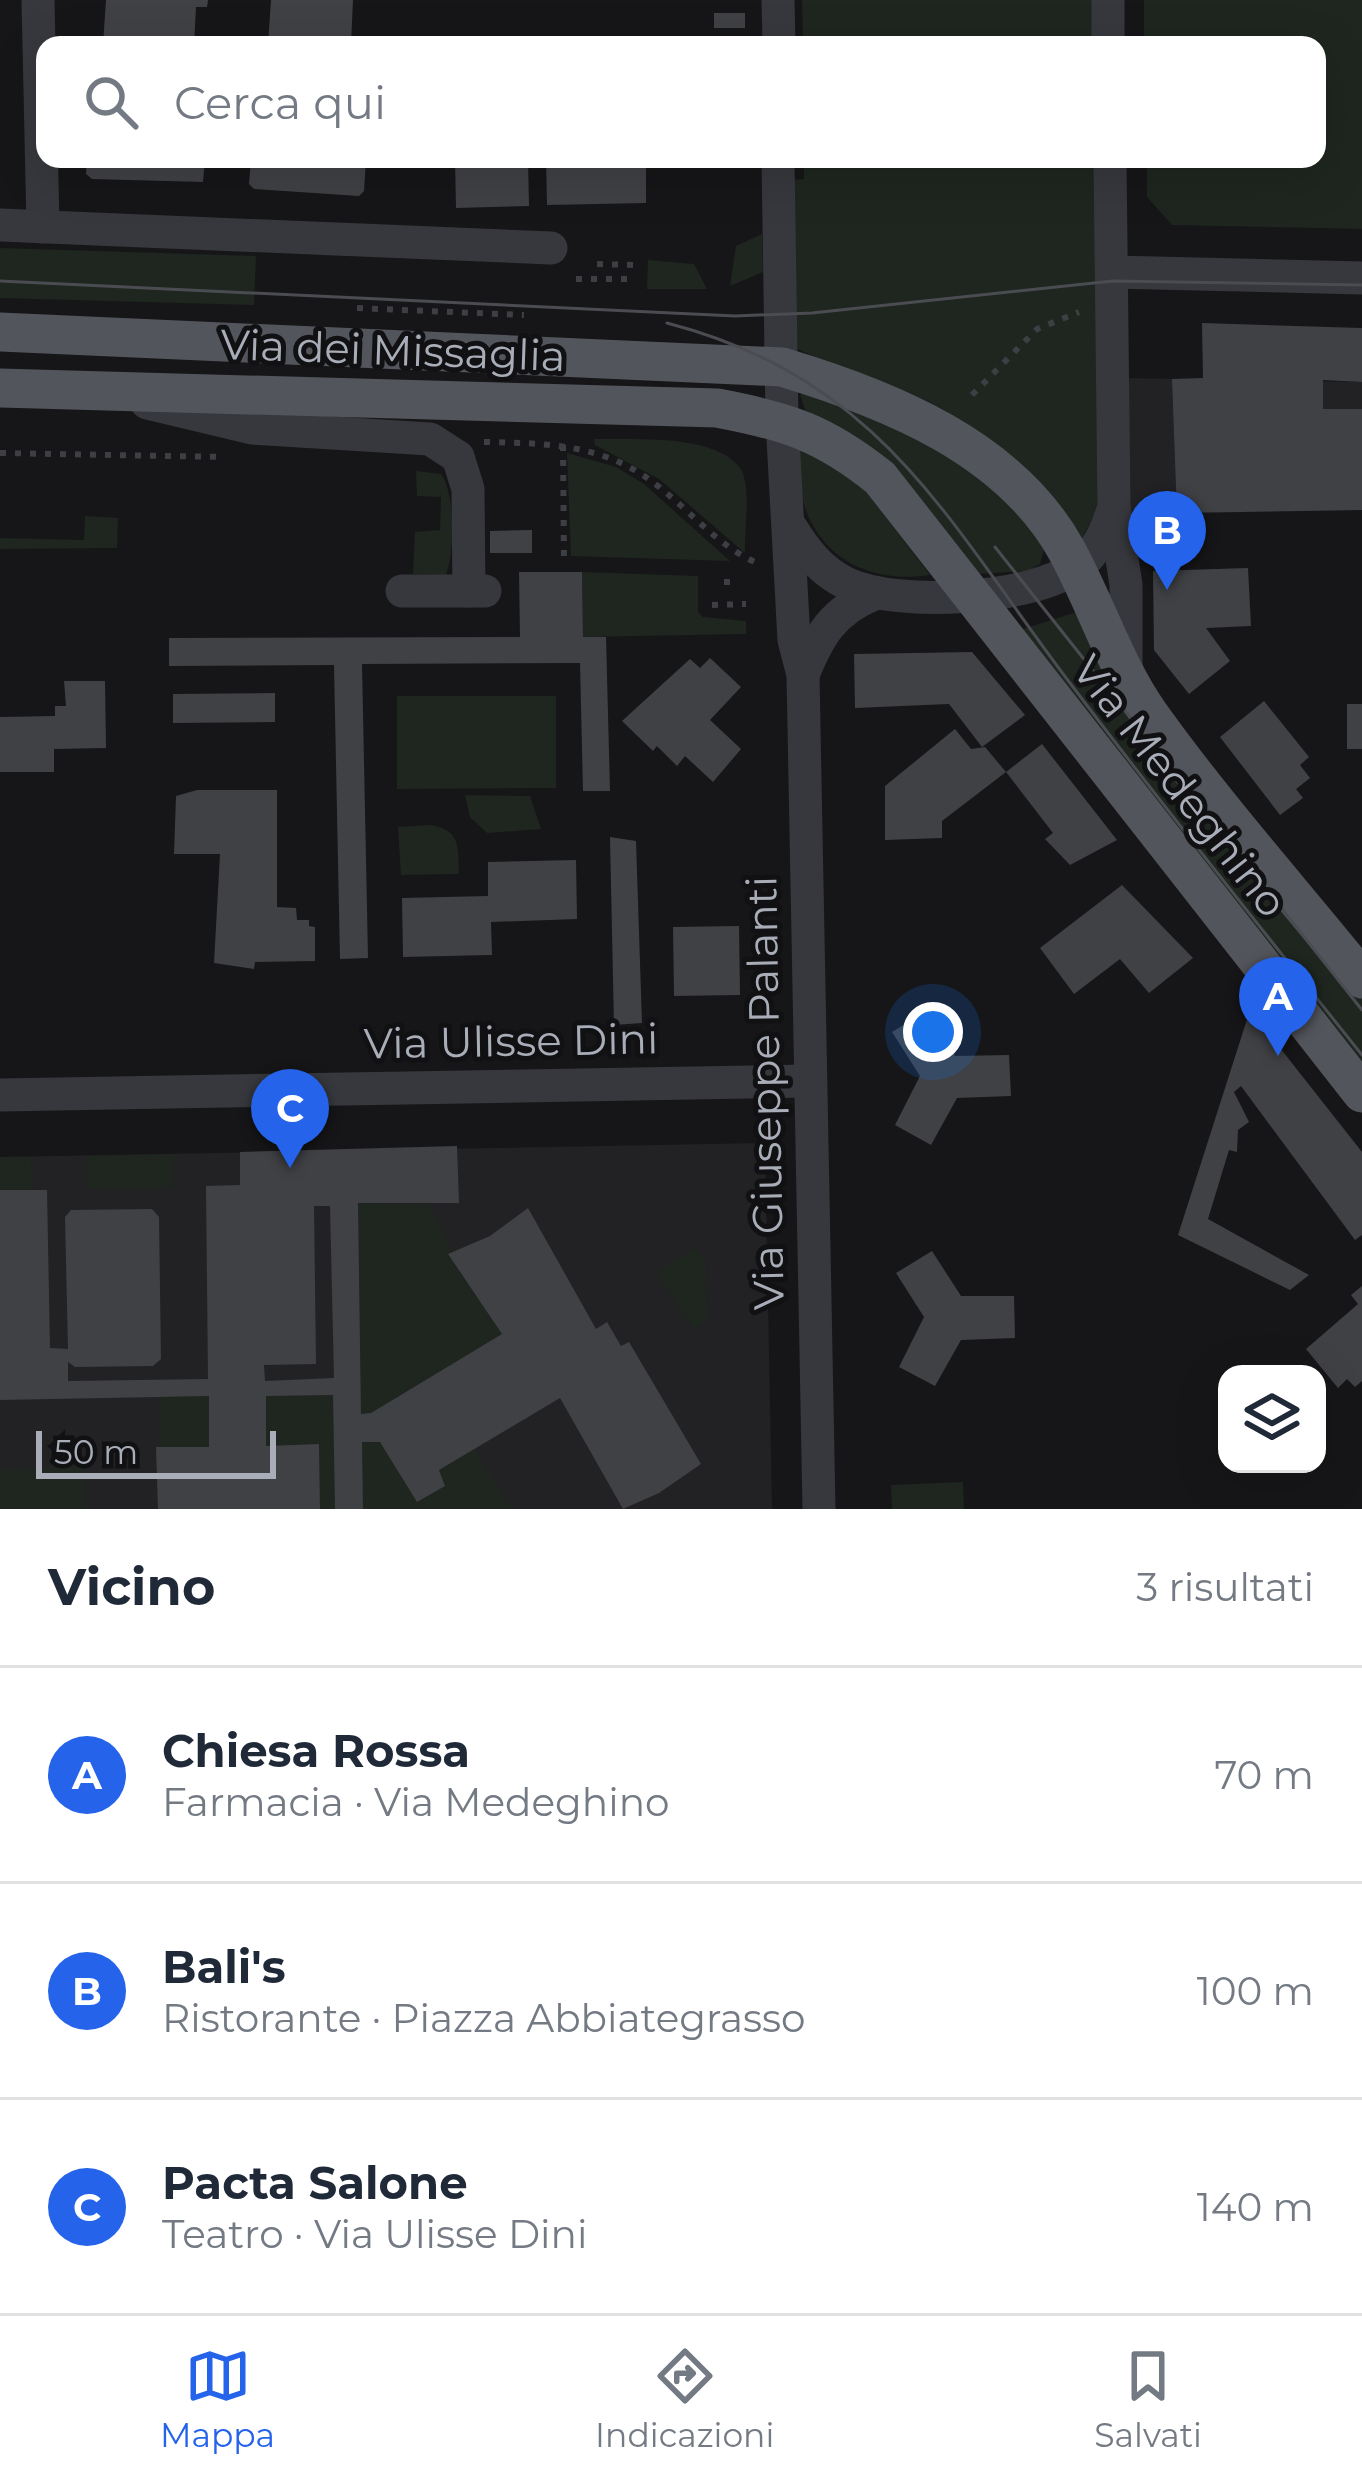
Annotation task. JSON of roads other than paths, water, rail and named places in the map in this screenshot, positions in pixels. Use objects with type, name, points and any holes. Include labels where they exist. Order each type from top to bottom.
[{"type":"main road","name":"Via dei Missaglia","points":[[0,332],[782,367],[904,410],[965,447],[1026,497],[1075,569]]},
{"type":"main road","name":"Via dei Missaglia","points":[[0,388],[668,406],[782,420],[836,442],[880,478],[969,594]]},
{"type":"main road","name":"Via Medeghino","points":[[1075,569],[1148,712],[1362,980]]},
{"type":"main road","name":"Via Medeghino","points":[[969,594],[1362,1093]]},
{"type":"street","points":[[38,0],[39,36]]},
{"type":"street","points":[[778,0],[778,36]]},
{"type":"street","points":[[1108,0],[1108,36]]},
{"type":"street","points":[[42,168],[43,227]]},
{"type":"street","name":"Via Giuseppe Palanti","points":[[778,168],[782,420],[794,640],[803,675],[819,1509]]},
{"type":"street","points":[[1110,168],[1114,506],[1126,585],[1126,672]]},
{"type":"street","points":[[0,224],[551,248]]},
{"type":"street","points":[[1112,272],[1362,278]]},
{"type":"street","points":[[98,391],[251,428],[430,439],[458,457],[469,489],[477,591],[402,592]]},
{"type":"street","points":[[803,675],[828,622],[849,604],[874,594],[969,594],[1027,587],[1075,569],[1097,548],[1114,506]]},
{"type":"street","points":[[789,524],[823,568],[874,594]]},
{"type":"street","name":"Via Ulisse Dini","points":[[0,1095],[808,1081]]},
{"type":"tram line","points":[[0,281],[735,316],[812,313],[1113,281],[1362,285]]},
{"type":"tram line","points":[[667,323],[741,348],[803,380],[857,419],[903,463],[1362,1055]]},
{"type":"tram line","points":[[995,547],[1362,1010]]},
{"type":"place","name":"Bali's","points":[[1167,590]]},
{"type":"place","name":"Chiesa Rossa","points":[[1278,1056]]},
{"type":"place","name":"Pacta Salone","points":[[290,1168]]}]
